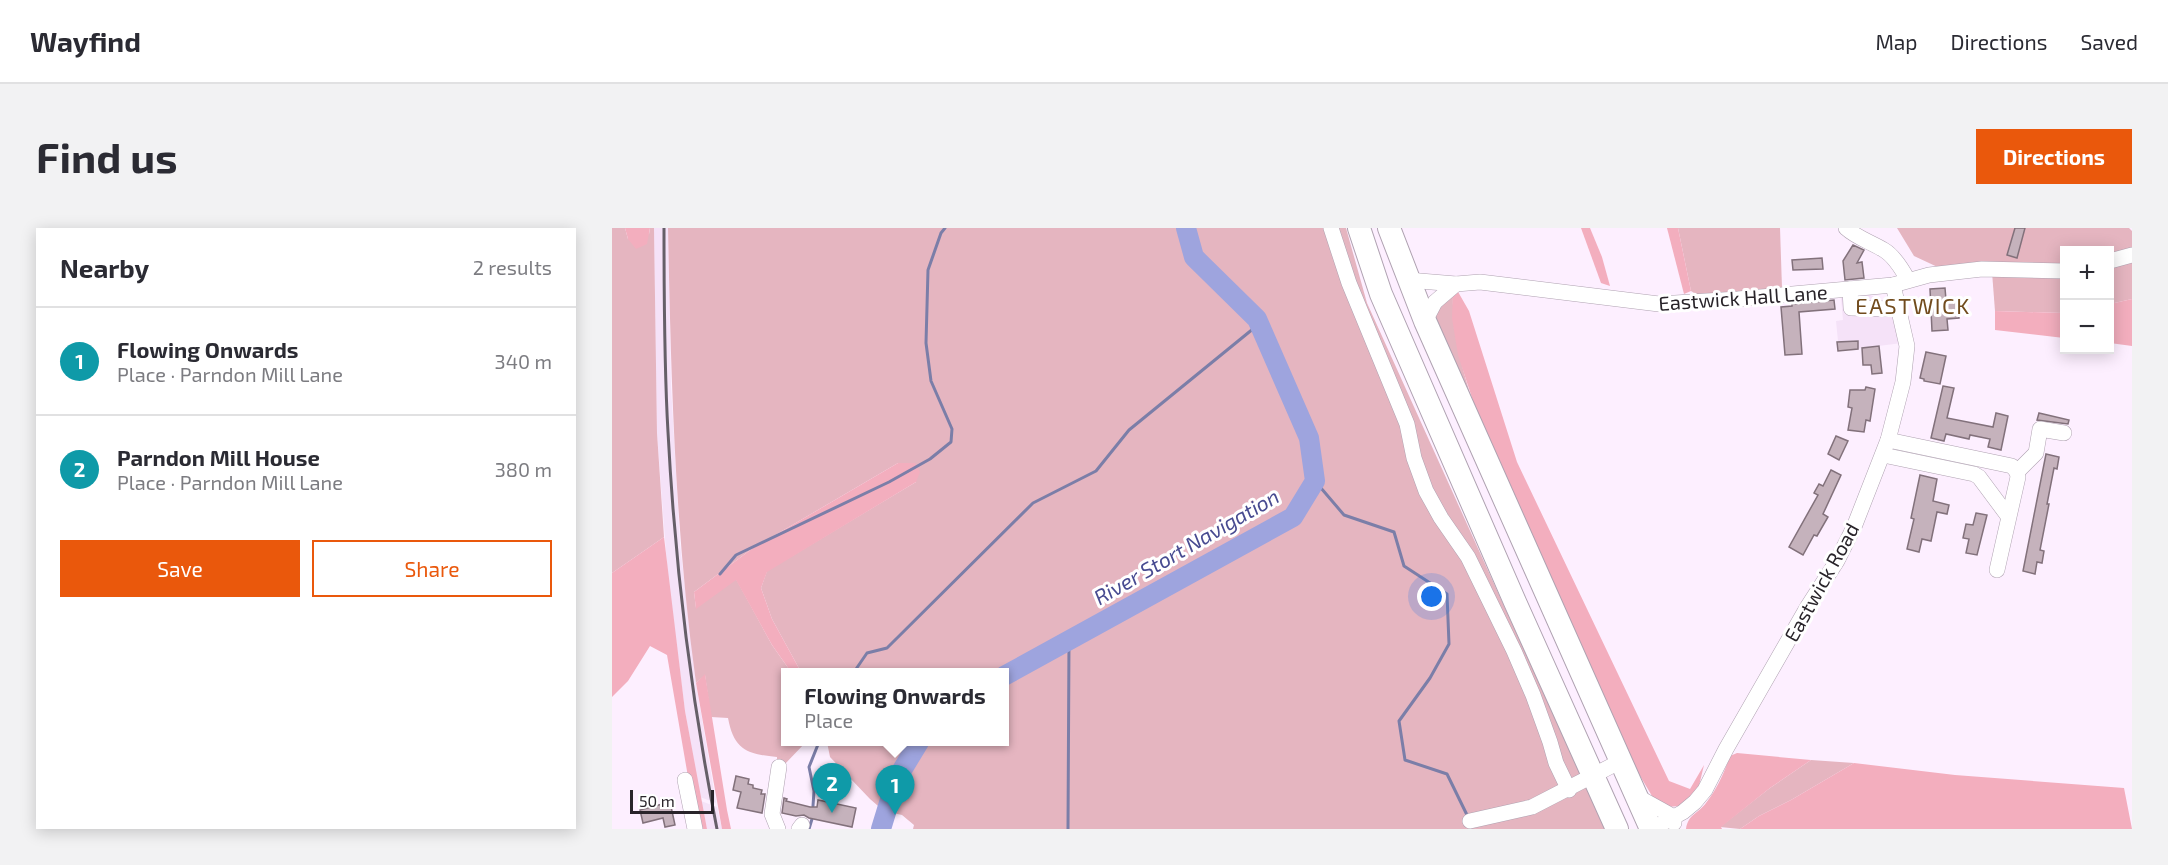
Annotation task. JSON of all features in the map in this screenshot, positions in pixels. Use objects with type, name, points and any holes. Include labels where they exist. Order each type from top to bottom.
[{"type":"highway","points":[[1359,228],[1381,294],[1617,829]]},
{"type":"highway","points":[[1389,228],[1425,321],[1652,829]]},
{"type":"street","points":[[1331,228],[1353,293],[1407,424],[1414,458],[1426,490],[1441,518],[1468,556],[1514,651],[1533,695],[1556,763],[1569,790]]},
{"type":"street","points":[[1846,228],[1886,251],[1900,266],[1908,280]]},
{"type":"street","points":[[2114,260],[2132,255]]},
{"type":"street","name":"Eastwick Hall Lane","points":[[1408,280],[1456,284],[1480,282],[1659,304],[1893,285],[1929,275],[1982,269],[2060,272]]},
{"type":"street","points":[[1425,321],[1435,302],[1456,284]]},
{"type":"street","name":"Eastwick Road","points":[[1652,829],[1674,823],[1705,790],[1796,627],[1837,561],[1854,527],[1888,440],[1903,382],[1906,337],[1893,285]]},
{"type":"street","points":[[1850,289],[1851,308],[1898,309]]},
{"type":"street","points":[[2017,472],[2036,453],[2040,429],[2064,433]]},
{"type":"street","points":[[1888,440],[1975,467]]},
{"type":"street","points":[[1882,455],[1975,467],[2012,466],[2018,477],[1997,570]]},
{"type":"street","points":[[1975,467],[1979,477],[2008,516]]},
{"type":"street","points":[[1470,821],[1532,807],[1569,790],[1621,761]]},
{"type":"street","points":[[779,767],[772,814],[779,829]]},
{"type":"street","points":[[685,780],[695,829]]},
{"type":"street","points":[[1638,797],[1674,823]]},
{"type":"shaded area","points":[[612,228],[625,228],[628,239],[649,234],[650,228],[654,228],[657,433],[664,537],[612,573]]},
{"type":"shaded area","points":[[625,228],[650,228],[647,244],[636,249],[628,239]]},
{"type":"shaded area","points":[[654,228],[668,228],[671,386],[680,544],[696,683],[716,803],[700,797],[685,711],[668,578],[657,433]]},
{"type":"shaded area","points":[[668,228],[1346,228],[1367,303],[1605,829],[913,829],[914,825],[902,815],[884,811],[870,799],[830,757],[828,746],[1009,746],[1009,668],[799,668],[772,619],[761,588],[767,571],[916,482],[898,463],[753,548],[694,592],[696,608],[736,579],[772,645],[788,668],[781,668],[781,746],[802,746],[784,765],[777,764],[777,757],[750,752],[738,744],[728,718],[711,717],[705,675],[696,683],[683,570],[673,399]]},
{"type":"shaded area","points":[[1581,228],[1590,228],[1602,257],[1610,286],[1601,283]]},
{"type":"shaded area","points":[[1667,228],[1678,228],[1691,291],[1684,294]]},
{"type":"shaded area","points":[[1678,228],[1780,228],[1782,288],[1699,296],[1691,291]]},
{"type":"shaded area","points":[[1897,228],[2129,228],[2132,231],[2132,250],[2114,254],[2114,246],[2060,246],[2060,263],[1991,264],[1944,270],[1914,256]]},
{"type":"shaded area","points":[[2132,260],[2132,299],[2114,303],[2114,264]]},
{"type":"shaded area","points":[[1992,272],[2060,273],[2060,313],[1995,311]]},
{"type":"shaded area","points":[[1457,290],[1469,311],[1517,462],[1669,781],[1690,789],[1704,765],[1698,790],[1680,806],[1666,807],[1655,801],[1630,759],[1489,450],[1458,355],[1452,318],[1453,292]]},
{"type":"shaded area","points":[[1453,292],[1455,333],[1459,352],[1489,450],[1434,320],[1440,306]]},
{"type":"shaded area","points":[[1868,294],[1878,298],[1886,307],[1902,343],[1839,351],[1836,321],[1843,320],[1841,298]]},
{"type":"shaded area","points":[[2132,299],[2132,346],[2114,344],[2114,303]]},
{"type":"shaded area","points":[[1995,311],[2060,313],[2060,338],[1995,330]]},
{"type":"shaded area","points":[[898,463],[915,463],[920,472],[916,482],[767,572],[761,588],[772,619],[799,668],[788,668],[772,645],[736,580],[696,609],[694,592],[753,548]]},
{"type":"shaded area","points":[[664,537],[685,711],[707,829],[697,829],[667,655],[650,646],[628,681],[612,697],[612,573]]},
{"type":"shaded area","points":[[705,674],[731,829],[722,829],[696,683]]},
{"type":"shaded area","points":[[1737,753],[1811,760],[1770,788],[1721,827],[1722,829],[1686,829],[1691,817],[1714,792],[1730,756]]},
{"type":"shaded area","points":[[1811,760],[1854,763],[1740,829],[1720,827],[1770,788]]},
{"type":"shaded area","points":[[1854,763],[1955,775],[2124,788],[2132,829],[1740,829]]},
{"type":"shaded area","points":[[701,801],[717,807],[722,829],[707,829]]},
{"type":"building","points":[[2015,228],[2025,228],[2017,258],[2007,255]]},
{"type":"building","points":[[1853,245],[1864,250],[1857,263],[1862,262],[1864,278],[1845,280],[1843,261]]},
{"type":"building","points":[[1822,258],[1823,269],[1793,270],[1792,260]]},
{"type":"building","points":[[1945,288],[1946,300],[1958,299],[1959,318],[1947,319],[1948,330],[1932,331],[1930,289]]},
{"type":"building","points":[[1834,300],[1835,309],[1799,312],[1802,354],[1785,355],[1781,307]]},
{"type":"building","points":[[1858,341],[1858,349],[1838,351],[1837,342]]},
{"type":"building","points":[[1879,346],[1882,373],[1872,374],[1871,365],[1863,365],[1862,348]]},
{"type":"building","points":[[1926,352],[1946,356],[1940,384],[1920,378]]},
{"type":"building","points":[[1943,386],[1954,388],[1947,418],[1993,427],[1996,413],[2008,416],[2001,450],[1988,447],[1990,439],[1970,435],[1969,439],[1946,434],[1944,441],[1931,438]]},
{"type":"building","points":[[1866,387],[1875,389],[1870,421],[1866,420],[1864,432],[1848,430],[1852,408],[1848,407],[1850,390],[1865,390]]},
{"type":"building","points":[[2039,413],[2069,420],[2068,424],[2037,420]]},
{"type":"building","points":[[1836,436],[1848,441],[1839,460],[1828,454]]},
{"type":"building","points":[[2046,454],[2059,457],[2057,469],[2054,468],[2047,504],[2049,504],[2040,550],[2044,551],[2042,563],[2037,562],[2035,574],[2023,571]]},
{"type":"building","points":[[1831,470],[1841,475],[1823,514],[1828,517],[1817,536],[1814,535],[1803,555],[1789,547],[1818,495],[1814,493],[1819,484],[1823,486]]},
{"type":"building","points":[[1920,475],[1937,479],[1933,501],[1949,505],[1947,514],[1937,512],[1931,541],[1922,539],[1919,552],[1907,549]]},
{"type":"building","points":[[1976,513],[1987,515],[1977,555],[1966,553],[1969,539],[1963,538],[1966,524],[1973,525]]},
{"type":"building","points":[[736,776],[749,779],[748,784],[762,790],[761,794],[765,794],[762,813],[737,808],[741,792],[733,790]]},
{"type":"building","points":[[784,798],[787,799],[786,801],[810,807],[817,807],[818,800],[856,808],[852,827],[804,815],[782,813]]},
{"type":"building","points":[[670,802],[675,825],[665,827],[663,818],[643,823],[640,810]]},
{"type":"waterway","points":[[720,574],[736,555],[889,482],[930,459],[951,442],[952,429],[931,381],[926,343],[928,270],[941,233],[945,228]]},
{"type":"waterway","name":"River Stort Navigation","points":[[1009,673],[1293,517],[1315,481],[1309,438],[1257,319],[1194,257],[1186,228]]},
{"type":"waterway","points":[[857,668],[867,653],[887,648],[1033,503],[1096,471],[1129,430],[1259,324]]},
{"type":"waterway","points":[[1315,481],[1344,515],[1394,532],[1404,566],[1447,594],[1449,644],[1430,678],[1399,721],[1405,760],[1447,774],[1468,817]]},
{"type":"waterway","points":[[1068,829],[1069,640]]},
{"type":"waterway","points":[[813,806],[814,791],[809,767],[817,746]]},
{"type":"waterway","name":"River Stort Navigation","points":[[881,829],[896,780],[917,746]]},
{"type":"waterway","points":[[809,829],[812,819]]},
{"type":"railway","points":[[664,228],[666,381],[675,532],[685,632],[699,731],[717,829]]},
{"type":"place","name":"Parndon Mill House","points":[[832,813]]},
{"type":"place","name":"Flowing Onwards","points":[[895,815]]},
{"type":"district","name":"EASTWICK","points":[[1913,305]]}]
